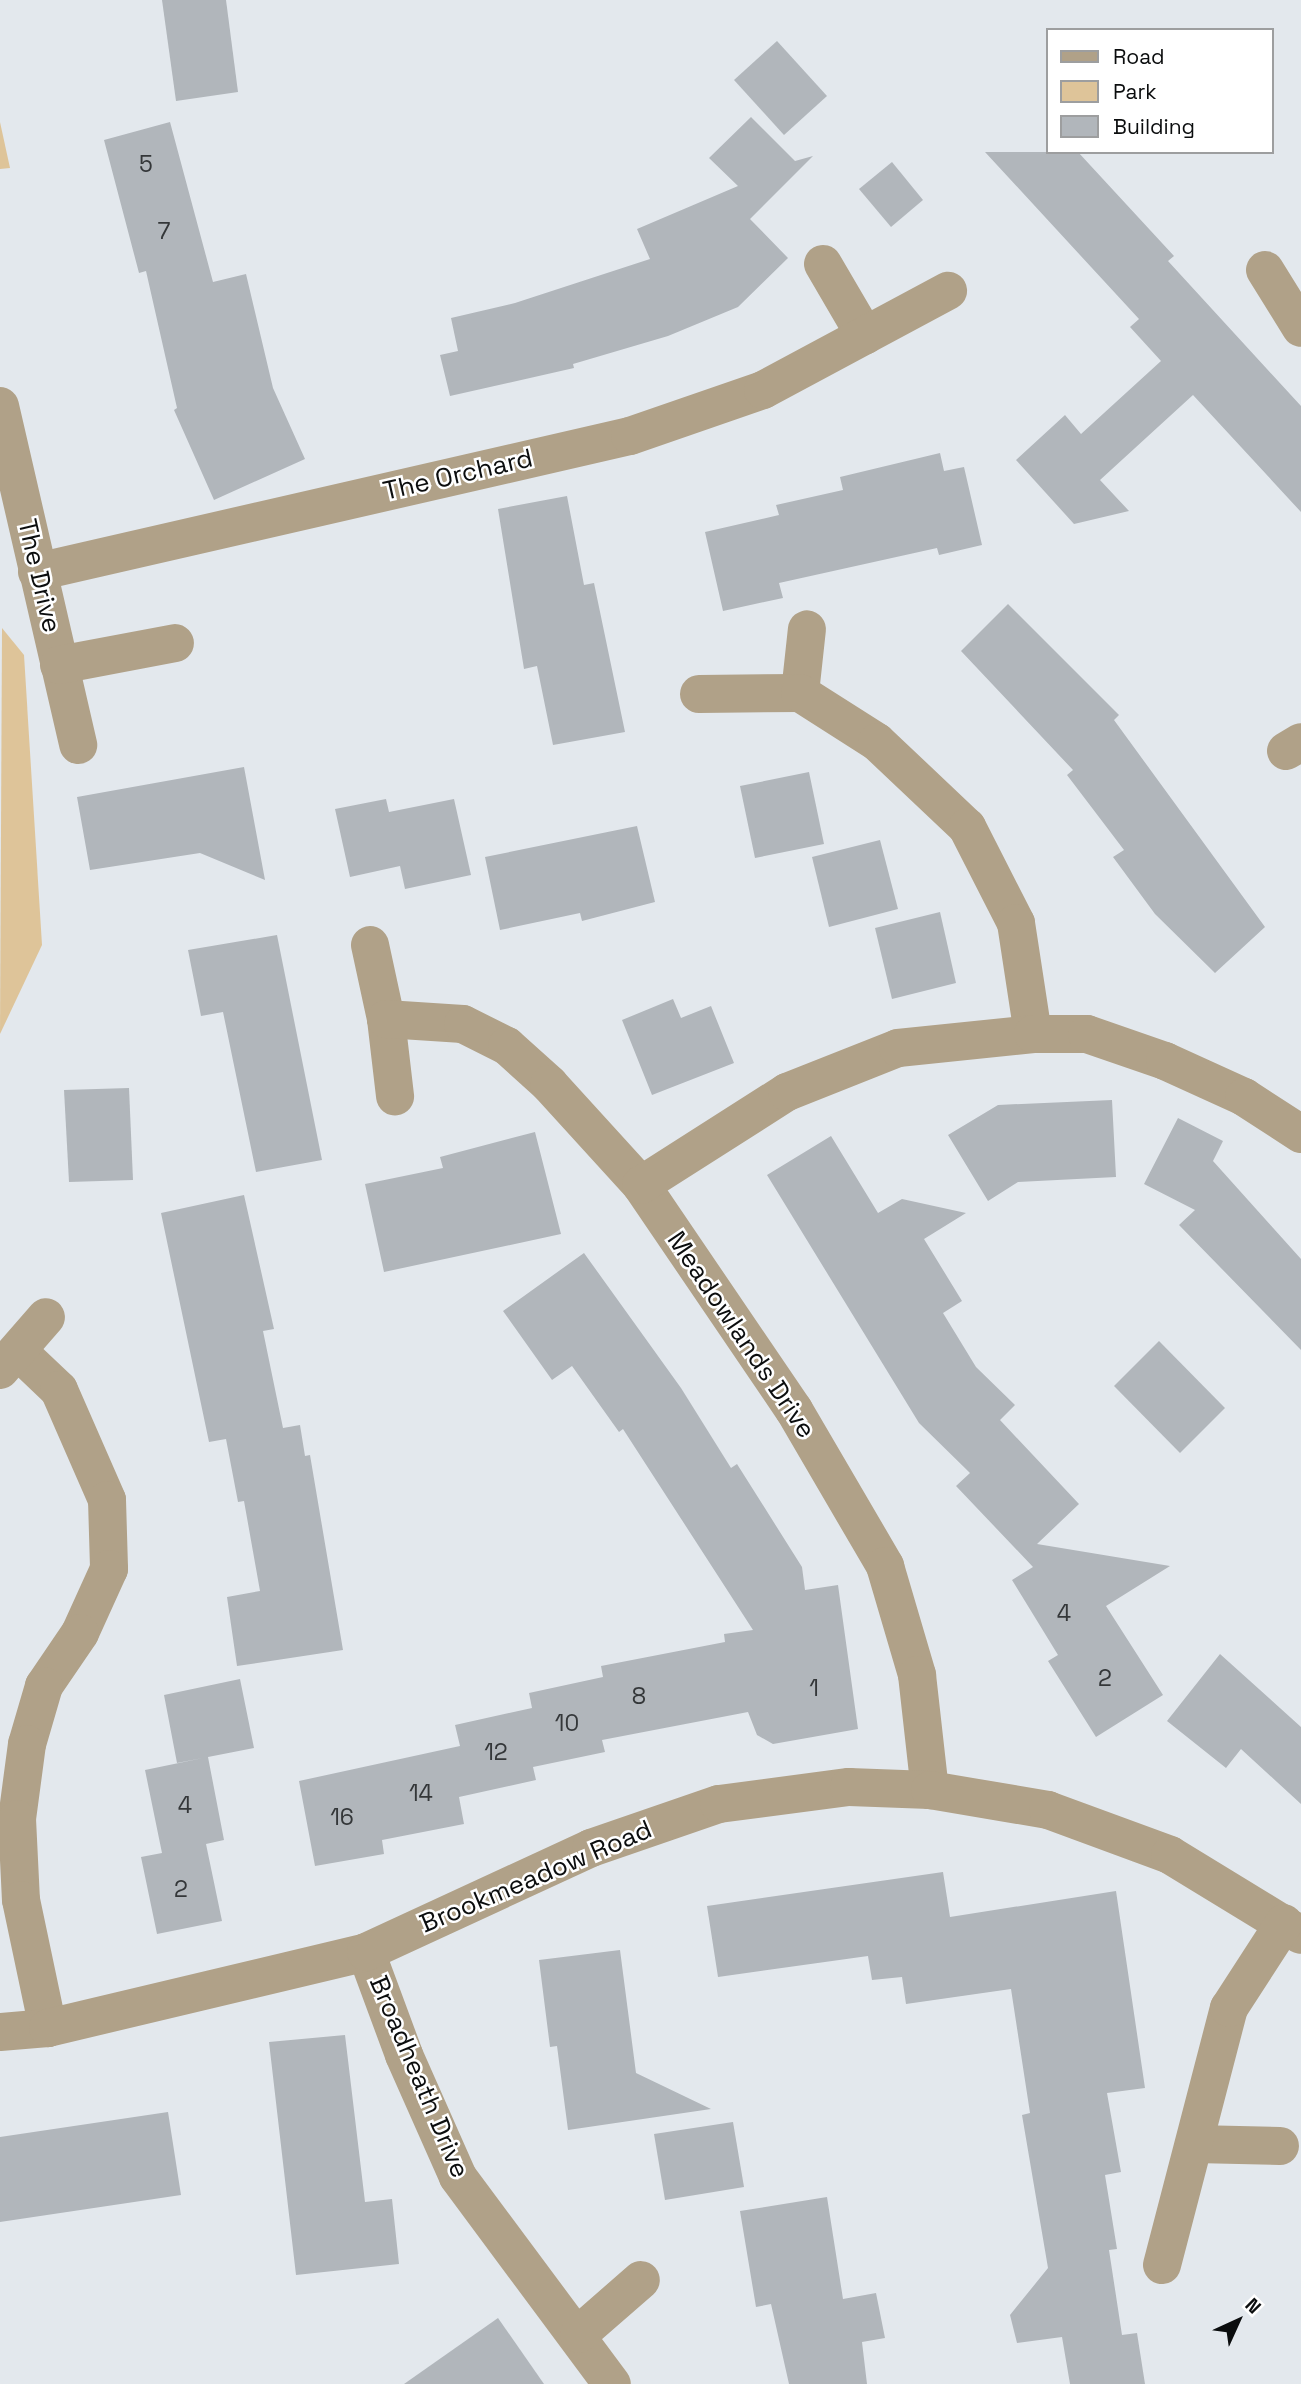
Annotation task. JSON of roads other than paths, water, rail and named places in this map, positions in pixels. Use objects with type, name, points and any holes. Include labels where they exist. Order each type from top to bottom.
[{"type":"street","points":[[822,264],[865,336]]},
{"type":"street","points":[[1265,270],[1298,314]]},
{"type":"street","name":"The Orchard","points":[[37,572],[630,436],[763,390],[948,291]]},
{"type":"street","name":"The Drive","points":[[0,406],[78,745]]},
{"type":"street","points":[[800,694],[807,629]]},
{"type":"street","name":"The Drive","points":[[59,665],[175,643]]},
{"type":"street","points":[[699,694],[800,694],[877,742],[967,827],[1016,923],[1033,1034]]},
{"type":"street","points":[[370,945],[386,1019],[394,1096]]},
{"type":"street","name":"Meadowlands Drive","points":[[386,1019],[463,1024],[507,1046],[549,1084],[641,1185],[794,1410],[885,1566],[917,1675],[930,1790]]},
{"type":"street","points":[[641,1185],[787,1092],[886,1053],[1033,1034],[1087,1034],[1165,1061],[1244,1097],[1301,1134]]},
{"type":"street","points":[[47,1317],[10,1361],[59,1390],[107,1500],[108,1569],[80,1633],[44,1686],[27,1744],[17,1819],[21,1900],[48,2028]]},
{"type":"street","name":"Brookmeadow Road","points":[[0,2032],[48,2028],[366,1952],[592,1848],[719,1804],[849,1787],[930,1790],[1048,1810],[1170,1856],[1292,1929]]},
{"type":"street","points":[[1162,2265],[1230,2008],[1292,1929]]},
{"type":"street","name":"Broadheath Drive","points":[[366,1952],[404,2055],[458,2177],[526,2272],[579,2334],[612,2384]]},
{"type":"street","points":[[1195,2144],[1280,2146]]},
{"type":"street","points":[[579,2334],[641,2280]]}]
